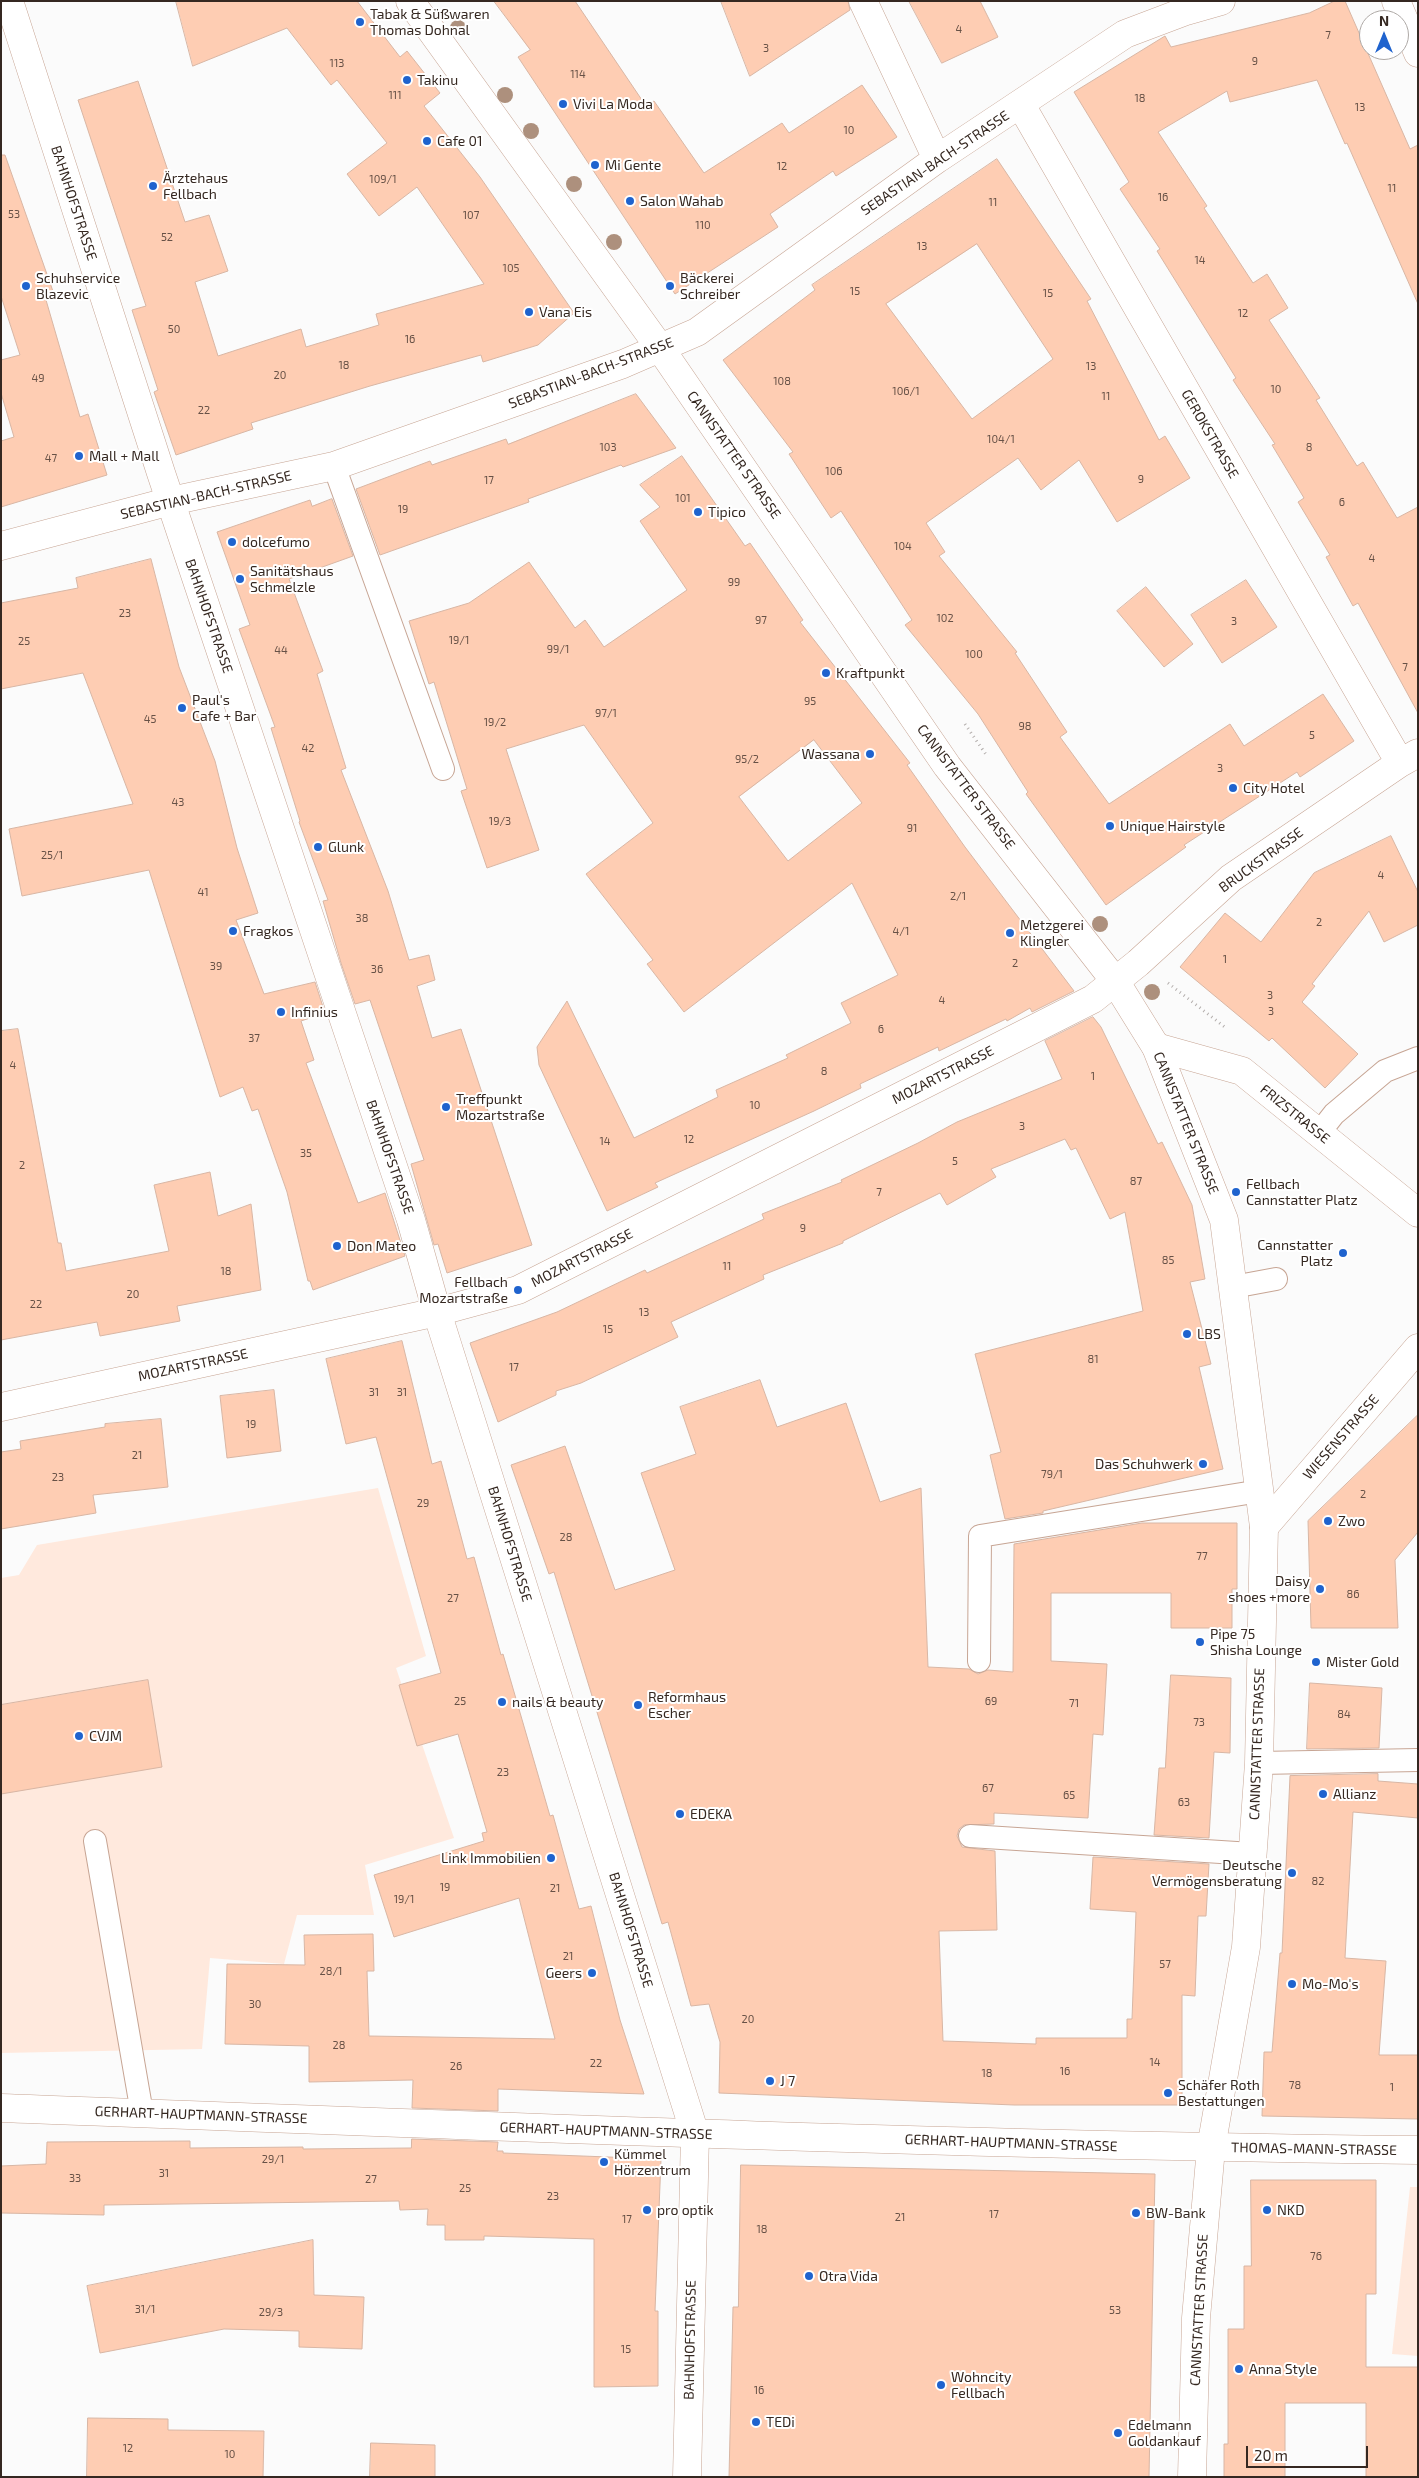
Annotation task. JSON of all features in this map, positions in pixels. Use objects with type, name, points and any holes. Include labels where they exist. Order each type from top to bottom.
[{"type":"street","name":"BAHNHOFSTRASSE","points":[[9,1],[171,501],[411,1220],[437,1312],[695,2134],[687,2477]]},
{"type":"street","name":"CANNSTATTER STRASSE","points":[[410,1],[660,348],[947,766],[1115,981],[1156,1047],[1224,1220],[1264,1527],[1259,1762],[1246,1947],[1211,2148],[1196,2318],[1192,2477]]},
{"type":"street","points":[[863,1],[937,159]]},
{"type":"street","name":"SEBASTIAN-BACH-STRASSE","points":[[1,546],[171,501],[334,466],[614,367],[697,332],[937,159],[1021,105],[1125,34],[1186,10],[1221,1]]},
{"type":"street","points":[[1396,1],[1418,53]]},
{"type":"street","name":"GEROKSTRASSE","points":[[1021,105],[1409,758]]},
{"type":"street","name":"BRUCKSTRASSE","points":[[1115,981],[1231,878],[1409,758]]},
{"type":"street","name":"MOZARTSTRASSE","points":[[1,1407],[437,1312],[518,1290],[1093,999],[1115,981]]},
{"type":"street","name":"FRIZSTRASSE","points":[[1156,1047],[1242,1071],[1418,1213]]},
{"type":"street","name":"WIESENSTRASSE","points":[[1264,1527],[1418,1348]]},
{"type":"street","name":"GERHART-HAUPTMANN-STRASSE","points":[[1,2108],[695,2134],[1211,2148]]},
{"type":"street","name":"THOMAS-MANN-STRASSE","points":[[1211,2148],[1418,2150]]},
{"type":"lane","points":[[334,466],[443,769]]},
{"type":"lane","points":[[1319,1133],[1334,1114],[1385,1071],[1418,1058]]},
{"type":"lane","points":[[1233,1287],[1276,1279]]},
{"type":"lane","points":[[979,1661],[980,1536],[1260,1491]]},
{"type":"lane","points":[[1259,1762],[1418,1760]]},
{"type":"lane","points":[[970,1836],[1252,1854]]},
{"type":"lane","points":[[95,1841],[142,2113]]},
{"type":"shaded area","points":[[378,1488],[426,1656],[396,1668],[454,1838],[365,1865],[374,1915],[297,1915],[284,1964],[210,1958],[202,2049],[1,2053],[1,1578],[19,1575],[37,1545]]},
{"type":"shaded area","points":[[1410,2187],[1418,2187],[1418,2356],[1392,2354]]},
{"type":"building","points":[[176,1],[357,1],[400,57],[407,51],[440,93],[424,106],[480,177],[574,313],[538,345],[483,362],[481,355],[370,386],[251,423],[253,429],[176,455],[154,392],[158,390],[132,310],[146,306],[78,100],[138,81],[185,222],[209,215],[228,271],[195,282],[218,356],[301,329],[306,347],[379,325],[376,314],[484,284],[417,187],[379,216],[347,174],[387,143],[337,80],[331,85],[287,28],[193,66]]},
{"type":"building","points":[[494,1],[575,1],[646,106],[654,101],[704,173],[782,123],[789,133],[862,85],[897,137],[836,176],[833,171],[770,214],[778,227],[675,294],[518,57],[530,50]]},
{"type":"building","points":[[721,1],[848,1],[850,10],[750,76]]},
{"type":"building","points":[[909,1],[980,1],[998,37],[942,63]]},
{"type":"building","points":[[1335,1],[1345,1],[1359,33],[1359,60],[1371,60],[1410,149],[1418,145],[1418,304],[1317,80],[1230,102],[1227,91],[1158,132],[1207,206],[1204,208],[1253,283],[1267,274],[1288,308],[1269,320],[1320,398],[1316,400],[1357,466],[1363,462],[1397,518],[1418,507],[1418,713],[1358,603],[1353,606],[1326,557],[1330,555],[1298,502],[1304,498],[1272,445],[1275,444],[1233,380],[1236,378],[1157,251],[1160,249],[1120,189],[1129,182],[1074,92],[1165,36],[1171,47],[1309,13]]},
{"type":"building","points":[[1,155],[5,155],[55,297],[46,300],[80,417],[88,414],[107,475],[1,507],[1,441],[14,437],[1,393],[1,360],[20,355],[1,296]]},
{"type":"building","points":[[997,159],[1091,299],[1087,301],[1159,440],[1165,436],[1190,478],[1117,522],[1079,460],[1041,490],[1018,458],[926,523],[945,552],[939,556],[1017,652],[1015,653],[1067,732],[1060,737],[1109,804],[1230,724],[1244,746],[1323,694],[1354,741],[1300,777],[1297,772],[1184,845],[1186,847],[1106,905],[1026,794],[1028,792],[978,714],[905,625],[912,620],[841,511],[831,518],[789,454],[793,452],[723,360],[815,290],[812,285]],"holes":[[[977,244],[1053,359],[972,419],[886,304]]]},
{"type":"building","points":[[636,394],[676,448],[623,467],[621,465],[528,499],[529,502],[380,555],[356,489],[430,461],[432,465],[506,439],[508,444]]},
{"type":"building","points":[[682,456],[745,546],[750,543],[803,620],[800,622],[910,763],[907,765],[965,847],[1074,991],[1032,1012],[1030,1008],[1007,1021],[1006,1019],[939,1051],[938,1047],[860,1084],[861,1088],[814,1111],[655,1183],[658,1187],[607,1211],[539,1065],[537,1047],[567,1001],[634,1138],[718,1097],[716,1090],[788,1058],[786,1055],[851,1023],[841,1003],[898,975],[852,883],[684,1012],[647,964],[653,960],[586,874],[653,823],[584,725],[506,749],[539,850],[487,868],[461,791],[467,789],[434,682],[429,684],[409,621],[469,603],[529,562],[575,628],[585,620],[604,647],[687,590],[640,521],[660,507],[640,485]],"holes":[[[814,740],[862,803],[788,861],[739,797]]]},
{"type":"building","points":[[332,499],[353,556],[289,579],[323,671],[317,674],[346,768],[341,770],[388,891],[409,960],[429,955],[435,980],[417,986],[432,1038],[461,1029],[532,1245],[447,1273],[438,1244],[434,1245],[411,1164],[424,1160],[370,1000],[355,1004],[341,963],[323,901],[328,900],[299,822],[271,728],[275,727],[239,629],[250,625],[217,532],[310,500],[312,506]]},
{"type":"building","points":[[151,559],[179,667],[215,761],[237,848],[258,913],[236,920],[264,994],[315,982],[325,1013],[301,1021],[314,1060],[306,1063],[358,1203],[385,1193],[405,1256],[313,1290],[310,1281],[308,1281],[287,1192],[258,1109],[252,1111],[243,1087],[220,1097],[149,870],[22,896],[9,829],[133,804],[83,673],[1,689],[1,603],[78,588],[76,578]]},
{"type":"building","points":[[1246,580],[1277,627],[1222,663],[1191,615]]},
{"type":"building","points":[[1146,587],[1193,644],[1164,667],[1117,611]]},
{"type":"building","points":[[1391,836],[1418,892],[1418,925],[1384,942],[1369,911],[1312,984],[1315,986],[1302,1002],[1358,1054],[1325,1088],[1272,1038],[1269,1041],[1180,967],[1225,913],[1261,942],[1314,873]]},
{"type":"building","points":[[1093,1017],[1101,1027],[1158,1144],[1162,1142],[1192,1205],[1205,1279],[1190,1282],[1211,1364],[1199,1367],[1223,1469],[1043,1511],[1043,1513],[1005,1519],[990,1455],[1001,1452],[975,1354],[1143,1311],[1125,1212],[1110,1219],[1076,1148],[1071,1150],[1065,1139],[991,1169],[996,1177],[947,1205],[940,1193],[843,1241],[843,1243],[763,1275],[764,1279],[671,1322],[678,1337],[581,1383],[556,1391],[556,1395],[498,1422],[470,1343],[557,1312],[645,1270],[647,1273],[764,1219],[762,1214],[842,1182],[841,1180],[957,1122],[1062,1079],[1045,1041]]},
{"type":"building","points":[[18,1029],[58,1243],[61,1243],[66,1271],[169,1251],[154,1185],[210,1172],[218,1216],[251,1204],[261,1290],[177,1306],[180,1321],[100,1336],[97,1322],[1,1340],[1,1031]]},
{"type":"building","points":[[402,1341],[432,1464],[441,1461],[467,1559],[474,1557],[501,1655],[503,1654],[550,1816],[553,1815],[579,1909],[591,1906],[620,2020],[644,2094],[498,2089],[498,2111],[412,2108],[413,2080],[309,2082],[309,2046],[225,2044],[227,1964],[305,1965],[304,1935],[373,1934],[374,1971],[367,1971],[369,2036],[555,2039],[519,1898],[394,1937],[374,1875],[484,1841],[482,1833],[487,1832],[458,1734],[417,1746],[399,1685],[441,1673],[376,1437],[346,1444],[326,1359]]},
{"type":"building","points":[[760,1380],[777,1427],[846,1403],[880,1502],[921,1488],[928,1667],[969,1669],[978,1674],[988,1670],[1013,1672],[1014,1544],[1142,1523],[1237,1523],[1237,1589],[1232,1589],[1232,1628],[1171,1628],[1171,1593],[1051,1593],[1051,1661],[1107,1664],[1103,1735],[1093,1734],[1088,1818],[994,1813],[994,1824],[964,1825],[959,1829],[957,1836],[962,1847],[995,1851],[997,1930],[939,1931],[943,2041],[1036,2044],[1036,2038],[1127,2038],[1127,2019],[1132,2019],[1136,1912],[1090,1909],[1093,1857],[1209,1864],[1206,1916],[1198,1916],[1195,1996],[1182,1995],[1182,2105],[1014,2105],[719,2093],[720,2042],[709,2004],[691,2006],[668,1922],[662,1924],[554,1572],[549,1574],[511,1465],[565,1446],[615,1590],[675,1570],[641,1473],[696,1454],[680,1407]]},
{"type":"building","points":[[274,1390],[281,1451],[227,1458],[220,1396]]},
{"type":"building","points":[[1418,1415],[1418,1532],[1395,1560],[1398,1628],[1311,1628],[1308,1521]]},
{"type":"building","points":[[161,1419],[168,1487],[93,1495],[96,1513],[1,1529],[1,1452],[21,1449],[20,1441],[105,1427],[105,1424]]},
{"type":"building","points":[[1171,1675],[1231,1678],[1230,1753],[1214,1752],[1209,1838],[1154,1835],[1159,1768],[1165,1768]]},
{"type":"building","name":"CVJM","points":[[148,1680],[162,1767],[1,1794],[1,1705]]},
{"type":"building","points":[[1310,1683],[1382,1688],[1379,1748],[1307,1749]]},
{"type":"building","points":[[1378,1774],[1378,1781],[1418,1784],[1418,1818],[1353,1812],[1345,1958],[1386,1961],[1379,2055],[1418,2055],[1418,2119],[1262,2116],[1264,2052],[1272,2052],[1280,1953],[1282,1953],[1290,1776]]},
{"type":"building","points":[[412,2139],[498,2142],[497,2151],[503,2151],[503,2153],[661,2159],[655,2311],[658,2311],[658,2386],[594,2387],[594,2239],[484,2236],[484,2240],[445,2240],[445,2225],[427,2225],[428,2209],[400,2210],[399,2201],[104,2205],[104,2215],[1,2213],[1,2166],[46,2164],[47,2142],[190,2141],[190,2148],[303,2147],[303,2149],[411,2148]]},
{"type":"building","name":"Wohncity Fellbach","points":[[741,2165],[1155,2174],[1149,2477],[729,2477],[733,2307],[738,2307]]},
{"type":"building","points":[[1251,2180],[1376,2180],[1376,2294],[1366,2294],[1366,2367],[1418,2367],[1418,2477],[1366,2477],[1366,2403],[1285,2403],[1285,2477],[1224,2477],[1224,2444],[1228,2444],[1228,2329],[1244,2329],[1244,2266],[1251,2266]]},
{"type":"building","points":[[313,2240],[314,2295],[364,2297],[362,2349],[299,2347],[299,2331],[224,2329],[100,2353],[87,2286]]},
{"type":"building","points":[[88,2418],[168,2419],[168,2430],[264,2431],[263,2477],[87,2477]]},
{"type":"building","points":[[371,2443],[435,2445],[435,2477],[370,2477]]},
{"type":"place","name":"Tabak & Süßwaren Thomas Dohnal","points":[[360,22]]},
{"type":"place","name":"Takinu","points":[[407,80]]},
{"type":"place","name":"Vivi La Moda","points":[[563,104]]},
{"type":"place","name":"Cafe 01","points":[[427,141]]},
{"type":"place","name":"Mi Gente","points":[[595,165]]},
{"type":"place","name":"Ärztehaus Fellbach","points":[[153,186]]},
{"type":"place","name":"Salon Wahab","points":[[630,201]]},
{"type":"place","name":"Schuhservice Blazevic","points":[[26,286]]},
{"type":"place","name":"Bäckerei Schreiber","points":[[670,286]]},
{"type":"place","name":"Vana Eis","points":[[529,312]]},
{"type":"place","name":"Mall + Mall","points":[[79,456]]},
{"type":"place","name":"Tipico","points":[[698,512]]},
{"type":"place","name":"dolcefumo","points":[[232,542]]},
{"type":"place","name":"Sanitätshaus Schmelzle","points":[[240,579]]},
{"type":"place","name":"Kraftpunkt","points":[[826,673]]},
{"type":"place","name":"Paul's Cafe + Bar","points":[[182,708]]},
{"type":"place","name":"Wassana","points":[[870,754]]},
{"type":"place","name":"City Hotel","points":[[1233,788]]},
{"type":"place","name":"Unique Hairstyle","points":[[1110,826]]},
{"type":"place","name":"Glunk","points":[[318,847]]},
{"type":"place","name":"Fragkos","points":[[233,931]]},
{"type":"place","name":"Metzgerei Klingler","points":[[1010,933]]},
{"type":"place","name":"Infinius","points":[[281,1012]]},
{"type":"place","name":"Treffpunkt Mozartstraße","points":[[446,1107]]},
{"type":"place","name":"Fellbach Cannstatter Platz","points":[[1236,1192]]},
{"type":"place","name":"Don Mateo","points":[[337,1246]]},
{"type":"place","name":"Cannstatter Platz","points":[[1343,1253]]},
{"type":"place","name":"Fellbach Mozartstraße","points":[[518,1290]]},
{"type":"place","name":"LBS","points":[[1187,1334]]},
{"type":"place","name":"Das Schuhwerk","points":[[1203,1464]]},
{"type":"place","name":"Zwo","points":[[1328,1521]]},
{"type":"place","name":"Daisy shoes +more","points":[[1320,1589]]},
{"type":"place","name":"Pipe 75 Shisha Lounge","points":[[1200,1642]]},
{"type":"place","name":"Mister Gold","points":[[1316,1662]]},
{"type":"place","name":"nails & beauty","points":[[502,1702]]},
{"type":"place","name":"Reformhaus Escher","points":[[638,1705]]},
{"type":"place","name":"CVJM","points":[[79,1736]]},
{"type":"place","name":"Allianz","points":[[1323,1794]]},
{"type":"place","name":"EDEKA","points":[[680,1814]]},
{"type":"place","name":"Link Immobilien","points":[[551,1858]]},
{"type":"place","name":"Deutsche Vermögensberatung","points":[[1292,1873]]},
{"type":"place","name":"Geers","points":[[592,1973]]},
{"type":"place","name":"Mo-Mo's","points":[[1292,1984]]},
{"type":"place","name":"J 7","points":[[770,2081]]},
{"type":"place","name":"Schäfer Roth Bestattungen","points":[[1168,2093]]},
{"type":"place","name":"Kümmel Hörzentrum","points":[[604,2162]]},
{"type":"place","name":"pro optik","points":[[647,2210]]},
{"type":"place","name":"NKD","points":[[1267,2210]]},
{"type":"place","name":"BW-Bank","points":[[1136,2213]]},
{"type":"place","name":"Otra Vida","points":[[809,2276]]},
{"type":"place","name":"Anna Style","points":[[1239,2369]]},
{"type":"place","name":"Wohncity Fellbach","points":[[941,2385]]},
{"type":"place","name":"TEDi","points":[[756,2422]]},
{"type":"place","name":"Edelmann Goldankauf","points":[[1118,2433]]}]
